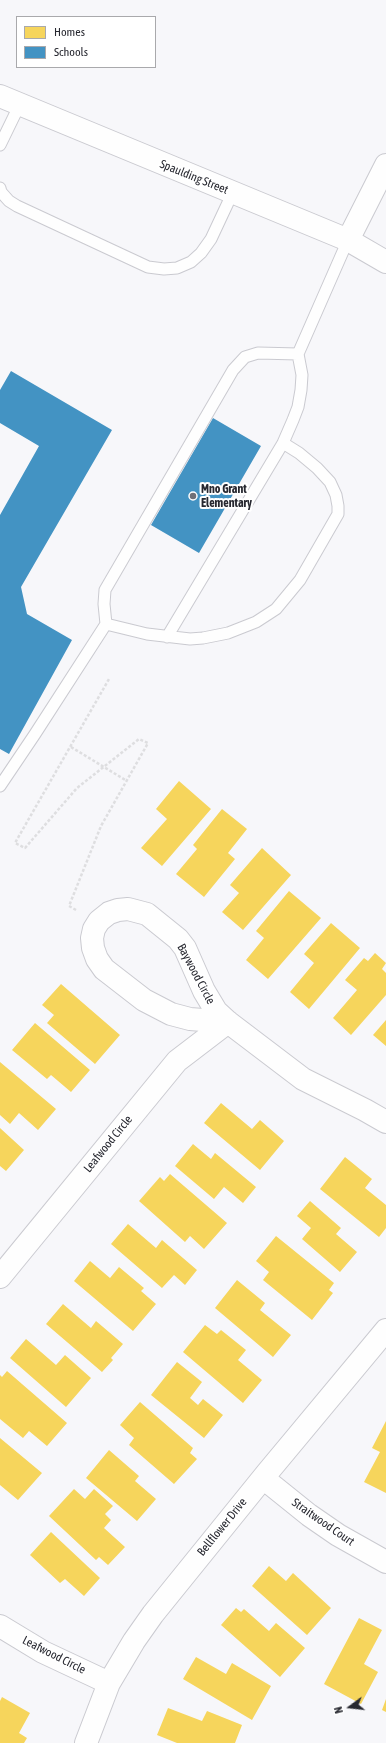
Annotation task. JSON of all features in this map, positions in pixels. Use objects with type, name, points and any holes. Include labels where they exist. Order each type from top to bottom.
[{"type":"street","name":"Spaulding Street","points":[[0,96],[348,240],[386,262]]},
{"type":"street","points":[[348,240],[386,164]]},
{"type":"street","name":"Baywood Circle","points":[[228,1022],[190,1019],[170,1014],[144,1000],[104,969],[97,959],[93,948],[92,938],[94,929],[109,913],[118,910],[128,910],[147,914],[178,939],[186,948],[204,991],[216,1010],[228,1022],[303,1079],[386,1122]]},
{"type":"street","name":"Leafwood Circle","points":[[0,1277],[177,1061],[228,1022]]},
{"type":"street","name":"Bellflower Drive","points":[[86,1743],[110,1683],[134,1641],[153,1614],[263,1478],[386,1330]]},
{"type":"street","name":"Straitwood Court","points":[[263,1478],[321,1523],[386,1562]]},
{"type":"street","name":"Leafwood Circle","points":[[0,1626],[43,1652],[110,1683]]},
{"type":"lane","points":[[0,145],[20,104]]},
{"type":"lane","points":[[0,191],[9,201],[17,206],[148,267],[164,269],[177,268],[191,262],[200,253],[211,239],[233,192]]},
{"type":"lane","points":[[167,637],[283,443],[298,407],[302,375],[298,354],[348,240]]},
{"type":"lane","points":[[0,786],[106,624],[104,604],[105,590],[233,370],[245,357],[258,353],[298,354]]},
{"type":"lane","points":[[106,624],[147,634],[167,637],[204,638],[228,633],[256,622],[276,610],[300,580],[338,514],[336,495],[330,482],[305,458],[283,443]]},
{"type":"path","points":[[81,913],[69,906],[101,826],[148,742],[139,739],[77,788],[25,848],[15,844],[109,679]]},
{"type":"path","points":[[70,747],[127,781]]},
{"type":"building: Homes","points":[[179,781],[211,809],[162,866],[141,848],[167,819],[156,809]]},
{"type":"building: Homes","points":[[222,809],[247,829],[228,853],[235,859],[204,897],[176,874],[197,849],[193,845]]},
{"type":"building: Homes","points":[[262,848],[291,875],[243,930],[222,912],[239,893],[230,885]]},
{"type":"building: Homes","points":[[289,891],[321,918],[268,979],[246,960],[264,938],[256,931]]},
{"type":"building: Homes","points":[[331,923],[360,948],[309,1009],[290,992],[314,963],[304,954]]},
{"type":"building: Homes","points":[[375,953],[386,963],[382,969],[386,973],[386,995],[351,1035],[333,1018],[357,990],[345,980],[364,958],[368,961]]},
{"type":"building: Homes","points":[[61,984],[120,1035],[95,1064],[47,1023],[54,1015],[42,1005]]},
{"type":"building: Homes","points":[[386,1020],[386,1046],[373,1035]]},
{"type":"building: Homes","points":[[35,1023],[90,1070],[71,1092],[51,1075],[47,1079],[12,1050]]},
{"type":"building: Homes","points":[[0,1062],[56,1109],[38,1130],[19,1113],[10,1124],[0,1115]]},
{"type":"building: Homes","points":[[221,1103],[252,1129],[260,1120],[284,1141],[260,1170],[204,1123]]},
{"type":"building: Homes","points":[[0,1128],[24,1150],[6,1171],[0,1166]]},
{"type":"building: Homes","points":[[193,1144],[211,1159],[215,1153],[256,1187],[243,1203],[224,1187],[214,1199],[175,1166]]},
{"type":"building: Homes","points":[[345,1157],[372,1179],[365,1188],[386,1205],[386,1228],[379,1237],[320,1189]]},
{"type":"building: Homes","points":[[170,1174],[227,1223],[204,1249],[190,1236],[185,1242],[139,1201],[160,1177],[164,1181]]},
{"type":"building: Homes","points":[[310,1201],[341,1228],[336,1234],[357,1252],[340,1272],[302,1239],[311,1228],[297,1216]]},
{"type":"building: Homes","points":[[128,1224],[156,1248],[162,1240],[197,1270],[185,1285],[174,1275],[162,1288],[111,1244]]},
{"type":"building: Homes","points":[[276,1236],[334,1283],[329,1290],[333,1293],[312,1320],[263,1280],[269,1272],[256,1261]]},
{"type":"building: Homes","points":[[90,1261],[110,1278],[119,1267],[144,1288],[141,1291],[156,1304],[133,1331],[74,1281]]},
{"type":"building: Homes","points":[[237,1280],[265,1303],[260,1310],[291,1335],[273,1357],[215,1308]]},
{"type":"building: Homes","points":[[63,1304],[91,1328],[96,1321],[123,1344],[111,1358],[113,1360],[102,1372],[46,1324]]},
{"type":"building: Homes","points":[[205,1325],[217,1334],[221,1330],[246,1350],[238,1360],[262,1380],[243,1403],[183,1352]]},
{"type":"building: Homes","points":[[26,1339],[56,1365],[65,1355],[91,1378],[66,1407],[10,1358]]},
{"type":"building: Homes","points":[[177,1362],[202,1382],[190,1398],[198,1405],[203,1399],[223,1415],[204,1438],[151,1395]]},
{"type":"building: Homes","points":[[7,1371],[67,1423],[47,1446],[29,1431],[23,1438],[0,1419],[0,1375],[2,1377]]},
{"type":"building: Homes","points":[[140,1402],[193,1448],[190,1453],[197,1459],[174,1484],[129,1445],[134,1438],[120,1425]]},
{"type":"building: Homes","points":[[386,1421],[386,1493],[364,1482],[380,1452],[372,1448]]},
{"type":"building: Homes","points":[[0,1438],[42,1473],[18,1500],[0,1485]]},
{"type":"building: Homes","points":[[109,1450],[139,1476],[135,1481],[156,1499],[137,1521],[86,1478]]},
{"type":"building: Homes","points":[[74,1489],[85,1499],[94,1489],[113,1506],[105,1514],[111,1520],[104,1528],[125,1547],[108,1565],[99,1557],[96,1560],[49,1516]]},
{"type":"building: Homes","points":[[51,1532],[100,1578],[84,1596],[65,1579],[60,1583],[30,1555]]},
{"type":"building: Homes","points":[[269,1566],[286,1581],[293,1573],[331,1608],[307,1635],[252,1586]]},
{"type":"building: Homes","points":[[236,1608],[241,1612],[244,1609],[269,1631],[276,1623],[305,1648],[280,1677],[221,1625]]},
{"type":"building: Homes","points":[[359,1618],[382,1630],[364,1664],[378,1672],[361,1704],[324,1684]]},
{"type":"building: Homes","points":[[196,1657],[226,1674],[232,1663],[271,1686],[252,1720],[183,1679]]},
{"type":"building: Homes","points":[[2,1697],[30,1713],[19,1733],[27,1738],[24,1743],[0,1743],[0,1701]]},
{"type":"building: Homes","points":[[386,1699],[386,1712],[382,1710]]},
{"type":"building: Homes","points":[[168,1708],[202,1721],[207,1711],[242,1725],[235,1743],[177,1743],[157,1735]]},
{"type":"building: Schools","points":[[11,371],[112,430],[21,587],[27,614],[72,640],[9,754],[0,749],[0,515],[39,446],[0,423],[0,390]]},
{"type":"building: Schools","points":[[213,418],[261,446],[199,553],[151,525]]},
{"type":"place","name":"Mno Grant Elementary","points":[[193,496]]}]
